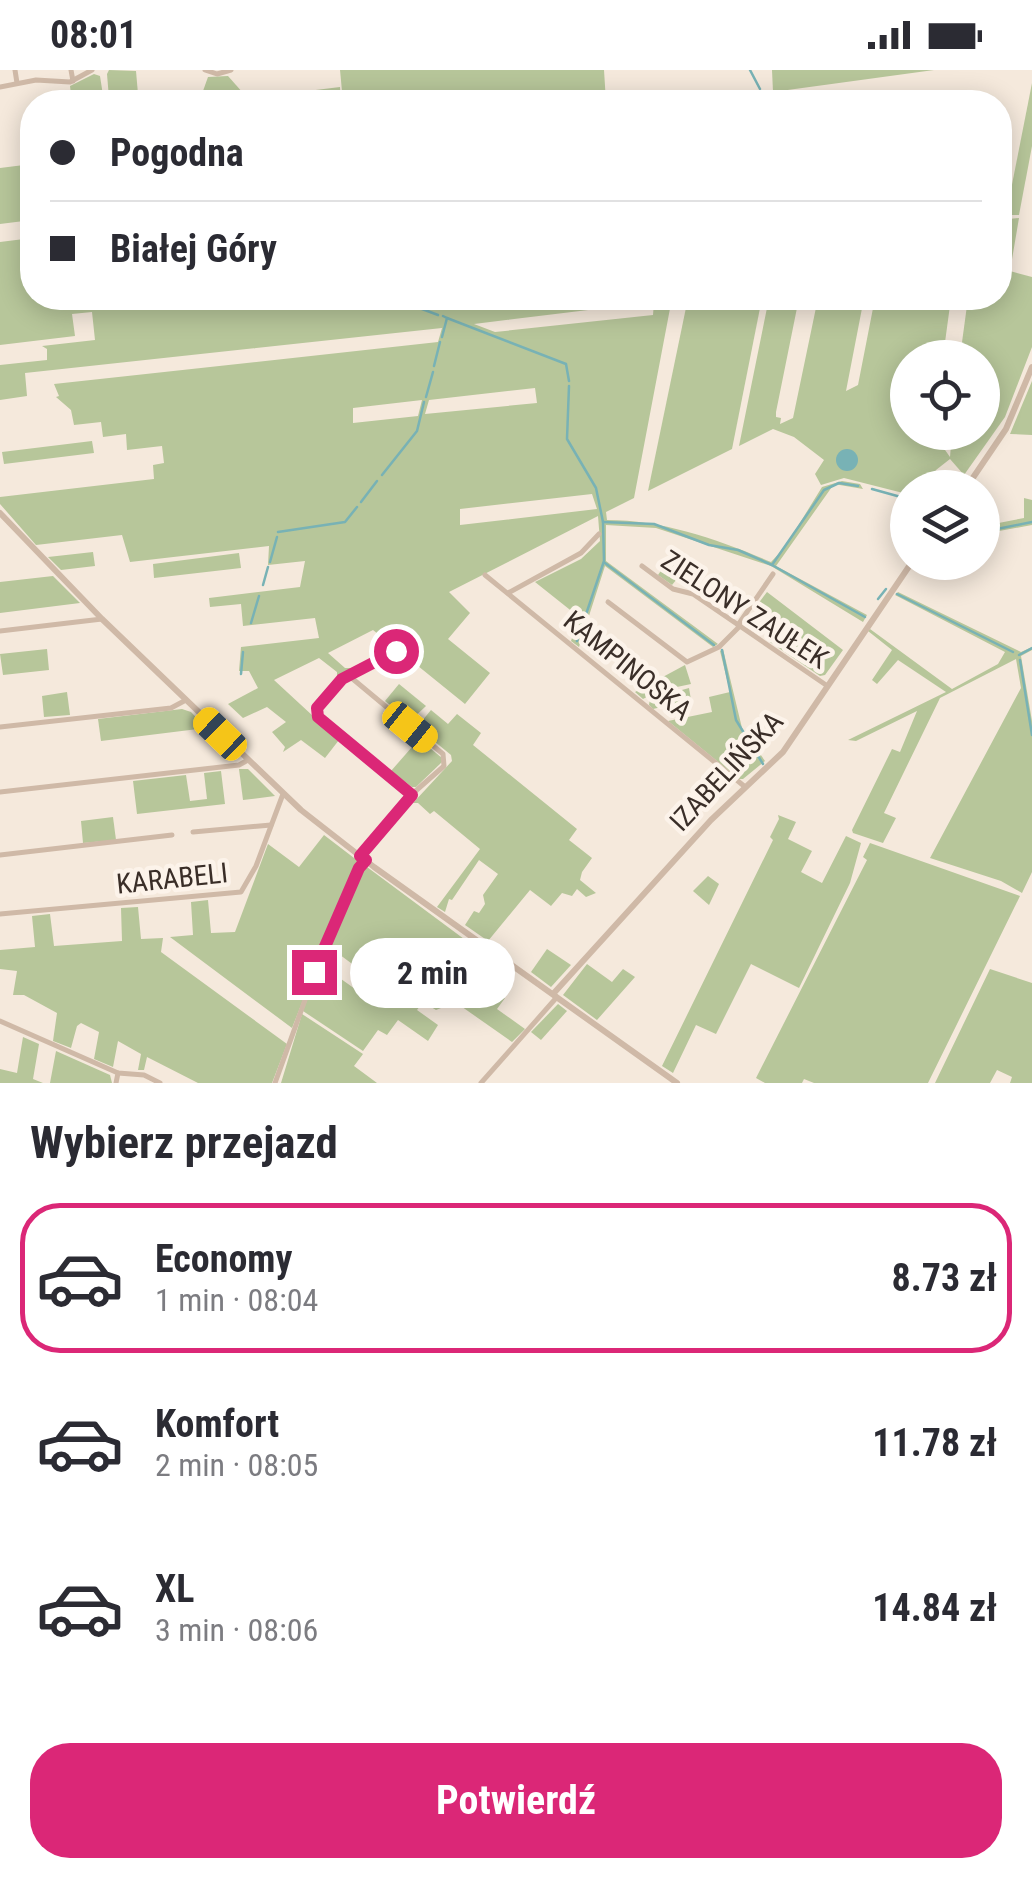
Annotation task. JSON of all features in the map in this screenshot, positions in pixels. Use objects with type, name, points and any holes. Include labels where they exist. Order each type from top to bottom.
[{"type":"street","points":[[15,70],[17,84]]},
{"type":"street","points":[[72,70],[73,81]]},
{"type":"street","points":[[0,87],[73,81],[92,70]]},
{"type":"street","points":[[206,70],[217,74],[232,70]]},
{"type":"street","points":[[978,470],[1006,429],[1032,367]]},
{"type":"street","points":[[0,513],[102,619],[283,794],[363,858],[677,1083]]},
{"type":"street","points":[[508,593],[581,553],[599,534]]},
{"type":"street","name":"ZIELONY ZAUŁEK","points":[[642,566],[673,589],[693,594],[826,685]]},
{"type":"street","points":[[608,602],[687,662],[719,647],[773,574]]},
{"type":"street","name":"KAMPINOSKA","points":[[486,575],[744,786]]},
{"type":"street","name":"IZABELIŃSKA","points":[[555,996],[744,786],[783,752],[899,580]]},
{"type":"street","points":[[0,631],[102,619]]},
{"type":"street","points":[[396,651],[336,684],[317,708],[317,715],[412,795]]},
{"type":"street","points":[[276,1083],[322,953],[363,858],[412,795],[444,766],[444,754],[348,676]]},
{"type":"street","points":[[0,727],[171,708],[186,700]]},
{"type":"street","points":[[0,792],[238,765],[248,760]]},
{"type":"street","name":"KARABELI","points":[[0,914],[237,893],[248,886],[283,794]]},
{"type":"street","points":[[193,832],[270,825]]},
{"type":"street","points":[[0,855],[172,834]]},
{"type":"street","points":[[481,1083],[555,996]]},
{"type":"street","points":[[0,1022],[118,1073],[144,1075],[160,1083]]},
{"type":"street","points":[[116,1083],[118,1073]]},
{"type":"green space","points":[[109,70],[136,71],[138,90],[108,90]]},
{"type":"green space","points":[[340,70],[604,70],[605,90],[342,90]]},
{"type":"green space","points":[[772,70],[934,70],[788,90],[773,90]]},
{"type":"green space","points":[[94,74],[100,76],[102,90],[70,90],[70,86]]},
{"type":"green space","points":[[228,76],[240,90],[203,90],[208,77]]},
{"type":"green space","points":[[1032,83],[1032,146],[1019,215],[1012,215],[1012,185]]},
{"type":"green space","points":[[20,166],[20,222],[0,224],[0,168]]},
{"type":"green space","points":[[1019,218],[1012,259],[1012,219]]},
{"type":"green space","points":[[20,240],[20,310],[589,310],[474,324],[495,332],[670,310],[634,498],[606,512],[607,520],[649,523],[691,533],[771,562],[785,547],[822,487],[842,481],[860,484],[863,489],[834,484],[776,566],[867,615],[863,622],[771,566],[656,528],[606,525],[606,561],[718,644],[713,647],[605,566],[579,647],[571,641],[579,617],[535,582],[581,559],[600,541],[598,516],[449,592],[470,613],[448,639],[490,673],[465,704],[402,653],[410,648],[405,641],[394,647],[373,630],[328,653],[345,668],[351,668],[337,677],[337,672],[319,658],[274,680],[339,740],[325,758],[301,740],[283,752],[285,747],[272,732],[286,722],[267,707],[243,718],[228,704],[258,688],[249,671],[239,671],[241,647],[319,638],[315,618],[243,626],[241,604],[210,607],[209,598],[300,587],[305,561],[268,565],[269,546],[130,562],[122,535],[36,545],[0,504],[0,497],[154,479],[153,465],[164,463],[162,446],[127,450],[126,434],[103,437],[101,422],[74,425],[71,410],[56,397],[59,396],[54,384],[438,342],[442,328],[25,373],[27,396],[0,400],[0,365],[47,360],[47,349],[42,346],[95,340],[92,312],[72,314],[75,336],[0,345],[0,242]],"holes":[[[535,388],[537,403],[425,414],[429,400]],[[422,400],[418,416],[353,423],[353,408]],[[592,494],[597,509],[460,525],[460,509]]]},
{"type":"green space","points":[[1012,272],[1032,277],[1032,347],[1000,424],[1000,340],[962,340],[966,310],[1012,310]]},
{"type":"green space","points":[[686,310],[760,310],[732,449],[648,491]]},
{"type":"green space","points":[[767,310],[797,310],[776,412],[780,424],[793,418],[816,310],[862,310],[846,391],[858,385],[873,310],[949,310],[945,340],[890,340],[890,450],[945,450],[950,457],[951,450],[982,450],[968,470],[960,470],[950,459],[936,470],[890,470],[890,490],[844,478],[821,485],[815,474],[824,460],[794,437],[773,429],[739,446]]},
{"type":"green space","points":[[1032,381],[1032,435],[1010,434]]},
{"type":"green space","points":[[92,441],[94,453],[4,464],[2,452]]},
{"type":"green space","points":[[1024,498],[1032,500],[1032,525],[1000,531],[1000,523],[1024,518]]},
{"type":"green space","points":[[93,552],[95,566],[61,570],[48,557]]},
{"type":"green space","points":[[239,553],[241,568],[154,578],[153,564]]},
{"type":"green space","points":[[673,553],[689,564],[672,585],[658,575]]},
{"type":"green space","points":[[53,576],[80,603],[0,613],[0,582]]},
{"type":"green space","points":[[767,592],[843,650],[825,675],[820,676],[770,642],[780,627],[754,609]]},
{"type":"green space","points":[[898,592],[1021,652],[1032,647],[1021,656],[1032,721],[1032,872],[1022,893],[1001,881],[930,858],[1021,688],[1016,659],[940,698],[884,813],[896,818],[883,843],[853,833],[892,749],[900,752],[917,711],[856,741],[848,740],[946,692],[898,660],[877,684],[872,680],[892,650],[868,631],[952,689],[998,664],[1005,652],[895,595]]},
{"type":"green space","points":[[47,649],[49,670],[3,675],[0,654]]},
{"type":"green space","points":[[723,649],[742,728],[765,761],[743,779],[668,721],[712,712],[709,697],[730,692],[720,651]]},
{"type":"green space","points":[[685,665],[691,684],[658,691],[643,699],[635,692]]},
{"type":"green space","points":[[399,684],[426,706],[410,721],[385,701]]},
{"type":"green space","points":[[689,688],[691,700],[653,709],[649,705],[650,699]]},
{"type":"green space","points":[[67,692],[70,715],[44,717],[42,696]]},
{"type":"green space","points":[[182,709],[191,712],[206,728],[101,741],[98,719]]},
{"type":"green space","points":[[431,710],[448,724],[457,714],[481,733],[473,745],[577,829],[569,840],[592,858],[580,880],[596,893],[586,897],[577,889],[572,896],[562,893],[551,906],[530,890],[488,941],[465,925],[474,911],[479,913],[485,904],[483,895],[498,874],[479,860],[449,899],[445,912],[437,907],[480,849],[434,811],[430,814],[413,803],[452,761],[451,755],[417,727]]},
{"type":"green space","points":[[419,739],[442,762],[412,787],[391,771]]},
{"type":"green space","points":[[239,769],[248,769],[275,796],[243,800]]},
{"type":"green space","points":[[221,771],[225,804],[137,814],[133,781],[186,775],[190,801],[207,799],[204,773]]},
{"type":"green space","points":[[778,815],[796,822],[788,839],[812,851],[801,872],[822,883],[846,836],[861,843],[850,883],[799,988],[751,964],[716,1034],[696,1025],[673,1073],[662,1066],[773,840],[770,837]]},
{"type":"green space","points":[[113,817],[116,840],[83,843],[81,821]]},
{"type":"green space","points":[[324,835],[358,861],[292,1028],[170,937],[193,935],[191,902],[208,900],[211,933],[235,932],[268,844],[299,867]]},
{"type":"green space","points":[[870,843],[1020,896],[928,1083],[814,1083],[804,1079],[802,1083],[765,1083],[756,1078],[867,860],[863,857]]},
{"type":"green space","points":[[367,867],[491,959],[478,980],[505,998],[497,1009],[525,1029],[512,1042],[448,997],[441,1008],[436,1010],[423,1002],[417,1010],[438,1025],[428,1041],[398,1020],[387,1035],[378,1030],[363,1051],[303,1011],[320,964],[379,1006],[390,992],[328,946],[359,872]]},
{"type":"green space","points":[[708,876],[719,884],[709,905],[693,891]]},
{"type":"green space","points":[[138,907],[141,939],[163,938],[161,952],[287,1044],[272,1083],[198,1083],[147,1057],[144,1070],[138,1070],[141,1054],[118,1041],[113,1067],[94,1059],[99,1032],[81,1023],[71,1048],[53,1041],[57,1013],[24,995],[13,995],[17,971],[0,969],[0,950],[35,947],[32,916],[50,914],[54,946],[122,941],[121,908]]},
{"type":"green space","points":[[547,949],[571,965],[551,987],[531,972]]},
{"type":"green space","points":[[587,964],[612,982],[623,969],[635,977],[597,1020],[563,995]]},
{"type":"green space","points":[[990,969],[1032,983],[1032,1083],[1010,1083],[1012,1077],[997,1070],[990,1083],[935,1083]]},
{"type":"green space","points":[[558,1004],[567,1011],[541,1040],[531,1032]]},
{"type":"green space","points":[[302,1014],[363,1054],[354,1066],[377,1083],[281,1083]]},
{"type":"green space","points":[[23,1037],[39,1044],[33,1079],[43,1083],[0,1083],[0,1069],[17,1073]]},
{"type":"green space","points":[[56,1051],[110,1075],[112,1083],[50,1083]]},
{"type":"water","points":[[843,449],[851,449],[858,460],[851,471],[843,471],[836,464],[836,456]]},
{"type":"waterway","points":[[750,70],[760,89]]},
{"type":"waterway","points":[[425,310],[438,315]]},
{"type":"waterway","points":[[442,337],[447,318],[443,316]]},
{"type":"waterway","points":[[447,318],[566,364],[569,381]]},
{"type":"waterway","points":[[434,366],[440,342]]},
{"type":"waterway","points":[[426,397],[433,372]]},
{"type":"waterway","points":[[569,386],[567,439],[596,488],[603,522],[604,561],[577,641]]},
{"type":"waterway","points":[[382,475],[417,431],[424,402]]},
{"type":"waterway","points":[[361,502],[377,481]]},
{"type":"waterway","points":[[772,565],[824,490],[839,483],[858,486]]},
{"type":"waterway","points":[[872,489],[890,494]]},
{"type":"waterway","points":[[278,532],[345,522],[357,507]]},
{"type":"waterway","points":[[603,522],[654,524],[709,545],[738,550],[865,617]]},
{"type":"waterway","points":[[1000,528],[1032,522]]},
{"type":"waterway","points":[[270,562],[277,537]]},
{"type":"waterway","points":[[605,563],[714,645]]},
{"type":"waterway","points":[[263,585],[268,567]]},
{"type":"waterway","points":[[878,599],[886,589]]},
{"type":"waterway","points":[[897,594],[1013,652]]},
{"type":"waterway","points":[[251,623],[259,596]]},
{"type":"waterway","points":[[1019,655],[1032,648]]},
{"type":"waterway","points":[[722,650],[736,720],[763,764]]},
{"type":"waterway","points":[[241,674],[243,652]]},
{"type":"waterway","points":[[1020,660],[1032,735]]},
{"type":"route","points":[[314,972],[366,860],[360,856],[412,795],[318,717],[317,708],[342,679],[396,651]]}]
